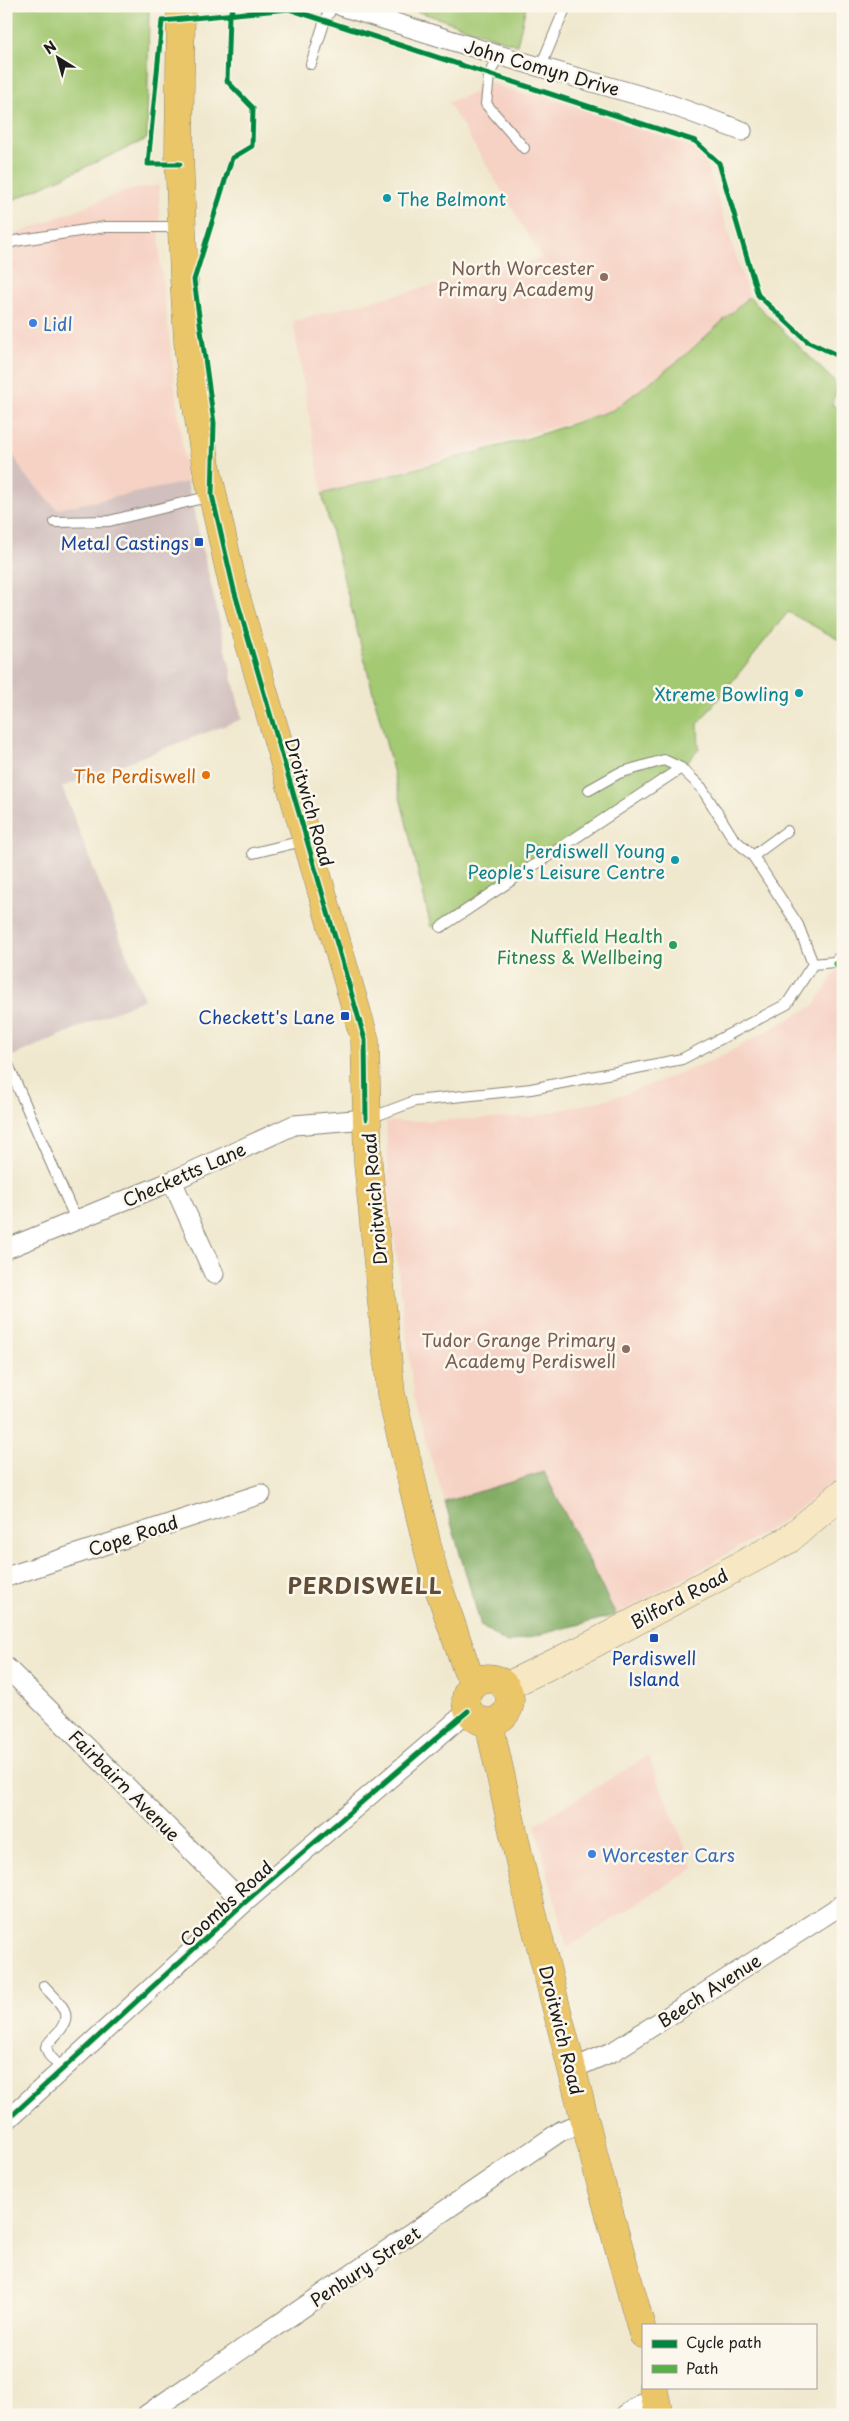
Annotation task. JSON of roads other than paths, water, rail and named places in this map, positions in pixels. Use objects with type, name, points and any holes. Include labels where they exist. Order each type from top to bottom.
[{"type":"main road","name":"Droitwich Road","points":[[181,6],[179,154],[189,355],[212,495],[234,590],[365,1040],[368,1164],[392,1394],[434,1574],[467,1670],[475,1683],[470,1686],[466,1695],[466,1706],[480,1717],[492,1737],[524,1880],[642,2330]]},
{"type":"main road","name":"Bilford Road","points":[[505,1687],[592,1644],[788,1540],[843,1493]]},
{"type":"main road","points":[[475,1683],[479,1679],[490,1678],[500,1681],[505,1687],[510,1700],[508,1710],[501,1719],[480,1717]]},
{"type":"street","name":"John Comyn Drive","points":[[341,6],[498,55],[666,103],[742,131]]},
{"type":"street","name":"Checketts Lane","points":[[6,1249],[172,1181],[294,1125],[366,1119]]},
{"type":"street","points":[[172,1181],[214,1274]]},
{"type":"street","name":"Cope Road","points":[[6,1577],[261,1494]]},
{"type":"street","name":"Fairbairn Avenue","points":[[6,1667],[244,1903]]},
{"type":"street","name":"Coombs Road","points":[[6,2121],[244,1903],[480,1717]]},
{"type":"street","name":"Beech Avenue","points":[[572,2069],[614,2051],[843,1904]]},
{"type":"street","name":"Penbury Street","points":[[146,2415],[561,2131],[586,2122]]},
{"type":"street","points":[[625,2415],[656,2399]]},
{"type":"lane","points":[[311,64],[325,20],[333,6]]},
{"type":"lane","points":[[541,66],[566,6]]},
{"type":"lane","points":[[498,55],[489,76],[486,104],[524,148]]},
{"type":"lane","points":[[6,245],[15,241],[105,227],[183,227]]},
{"type":"lane","points":[[55,522],[109,521],[212,495]]},
{"type":"lane","points":[[589,790],[619,773],[664,760],[681,768],[702,787],[732,838],[753,856],[798,924],[813,964]]},
{"type":"lane","points":[[440,927],[681,768]]},
{"type":"lane","points":[[753,856],[787,831]]},
{"type":"lane","points":[[253,853],[308,839]]},
{"type":"lane","points":[[813,964],[834,962],[843,954]]},
{"type":"lane","points":[[366,1119],[414,1101],[531,1088],[682,1059],[787,1004],[813,964]]},
{"type":"lane","points":[[6,1060],[76,1220]]},
{"type":"lane","points":[[44,1986],[66,2012],[67,2018],[64,2024],[46,2047],[49,2056],[63,2070]]},
{"type":"place","name":"The Belmont","points":[[387,198]]},
{"type":"place","name":"North Worcester Primary Academy","points":[[604,277]]},
{"type":"place","name":"Lidl","points":[[33,323]]},
{"type":"place","name":"Metal Castings","points":[[199,542]]},
{"type":"place","name":"Xtreme Bowling","points":[[799,693]]},
{"type":"place","name":"The Perdiswell","points":[[206,775]]},
{"type":"place","name":"Perdiswell Young People's Leisure Centre","points":[[675,860]]},
{"type":"place","name":"Nuffield Health Fitness & Wellbeing","points":[[673,945]]},
{"type":"place","name":"Checkett's Lane","points":[[345,1016]]},
{"type":"place","name":"Tudor Grange Primary Academy Perdiswell","points":[[626,1349]]},
{"type":"place","name":"Perdiswell Island","points":[[654,1638]]},
{"type":"place","name":"Worcester Cars","points":[[592,1854]]},
{"type":"district","name":"PERDISWELL","points":[[365,1584]]}]
